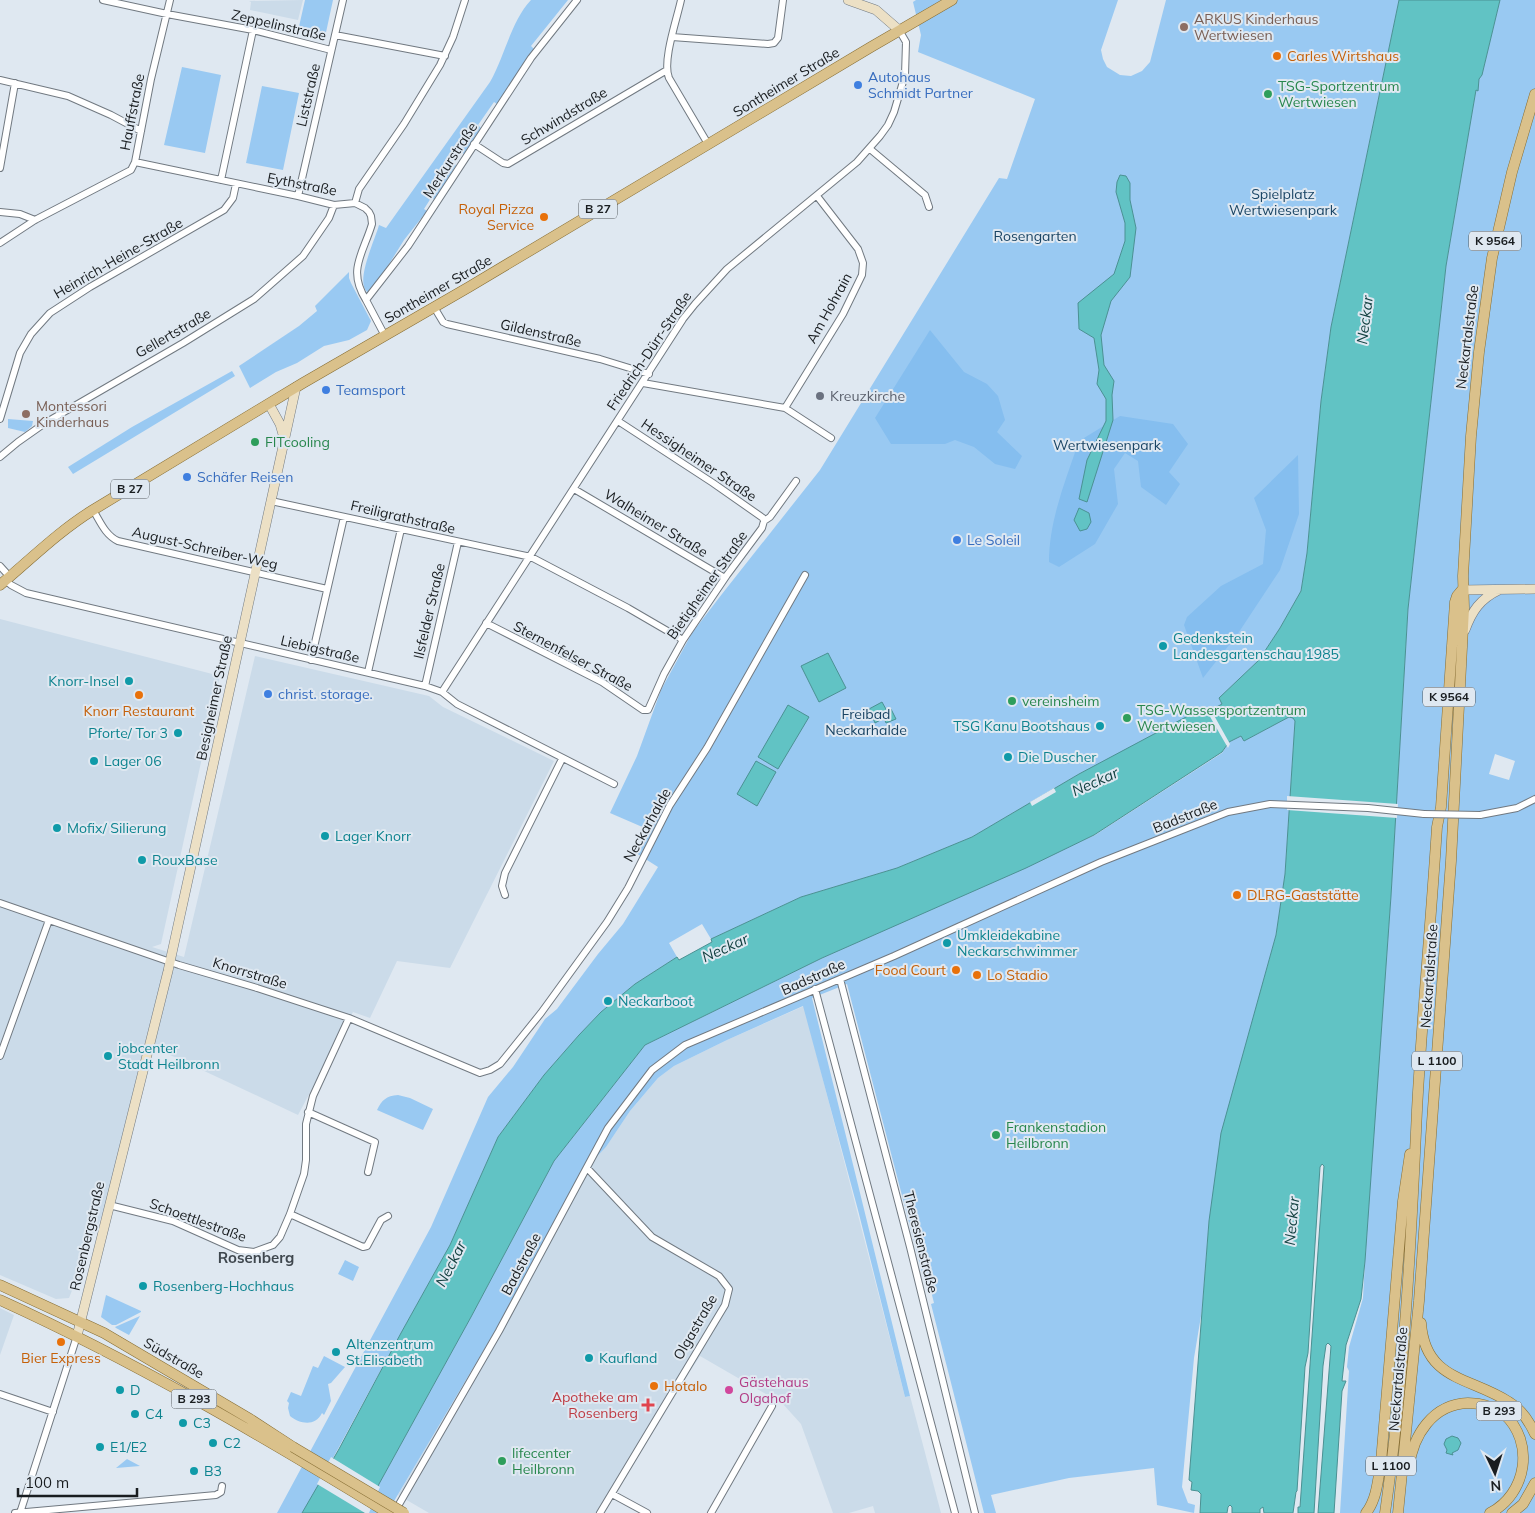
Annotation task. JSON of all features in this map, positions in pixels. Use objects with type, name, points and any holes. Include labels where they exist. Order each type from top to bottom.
[{"type":"main road","name":"B 27","points":[[899,30],[952,0]]},
{"type":"main road","name":"Sontheimer Straße","points":[[5,581],[50,540],[93,510],[296,387],[899,30]]},
{"type":"main road","name":"Neckartalstraße","points":[[1399,1509],[1419,1301],[1455,807],[1464,601],[1462,590],[1474,392],[1492,258],[1512,172],[1535,94]]},
{"type":"main road","name":"Neckartalstraße","points":[[1385,1513],[1400,1378],[1414,1207],[1417,1108],[1455,602],[1462,590]]},
{"type":"main road","name":"Neckartalstraße","points":[[1366,1513],[1373,1502],[1381,1462],[1403,1201],[1417,1108]]},
{"type":"main road","name":"Südstraße","points":[[0,1285],[126,1346],[250,1419],[291,1450],[388,1513]]},
{"type":"main road","name":"Südstraße","points":[[0,1300],[77,1336],[291,1450],[404,1513]]},
{"type":"main road","points":[[1419,1301],[1421,1330],[1430,1356],[1440,1367],[1461,1380],[1510,1402],[1525,1416],[1535,1434]]},
{"type":"main road","name":"B 293","points":[[1399,1509],[1415,1440],[1425,1425],[1436,1414],[1451,1406],[1478,1403],[1490,1406],[1505,1414],[1522,1438],[1525,1451],[1526,1463],[1520,1483],[1508,1501],[1490,1513]]},
{"type":"main road","points":[[1512,1513],[1523,1504],[1535,1482]]},
{"type":"street","name":"Zeppelinstraße","points":[[104,0],[253,30],[331,50]]},
{"type":"street","name":"Hauffstraße","points":[[0,243],[35,220],[131,170],[135,162],[170,0]]},
{"type":"street","name":"Liststraße","points":[[298,196],[342,0]]},
{"type":"street","points":[[355,203],[359,190],[404,124],[445,56],[465,0]]},
{"type":"street","name":"Merkurstraße","points":[[366,300],[408,246],[531,58],[577,0]]},
{"type":"street","points":[[681,0],[666,70],[708,144]]},
{"type":"street","points":[[672,37],[774,43],[778,38],[783,0]]},
{"type":"street","points":[[848,0],[876,10],[899,30]]},
{"type":"street","points":[[221,180],[253,30]]},
{"type":"street","name":"Friedrich-Dürr-Straße","points":[[442,692],[683,319],[715,281],[857,162],[870,149],[888,125],[902,88],[905,74],[907,49],[905,39],[899,30]]},
{"type":"street","name":"Zeppelinstraße","points":[[335,35],[445,56]]},
{"type":"street","name":"Schwindstraße","points":[[474,144],[503,163],[508,164],[666,70]]},
{"type":"street","points":[[0,80],[68,96],[141,131]]},
{"type":"street","points":[[0,168],[15,83]]},
{"type":"street","points":[[870,149],[925,195],[929,207]]},
{"type":"street","name":"Eythstraße","points":[[135,162],[334,205],[355,203],[366,208],[372,220],[356,273],[360,289],[366,300]]},
{"type":"street","name":"Heinrich-Heine-Straße","points":[[0,419],[20,353],[31,334],[42,321],[57,308],[90,287],[219,214],[230,203],[236,184]]},
{"type":"street","name":"Am Hohrain","points":[[785,408],[843,314],[862,275],[863,261],[858,248],[817,196]]},
{"type":"street","name":"Gellertstraße","points":[[0,457],[52,419],[183,343],[254,299],[302,256],[329,218],[334,205]]},
{"type":"street","points":[[0,212],[20,214],[35,220]]},
{"type":"street","points":[[366,300],[385,336]]},
{"type":"street","name":"Gildenstraße","points":[[434,307],[443,322],[447,324],[600,359],[649,374]]},
{"type":"street","points":[[643,383],[785,408],[831,438]]},
{"type":"street","name":"Besigheimer Straße","points":[[170,962],[284,440],[289,426],[296,387]]},
{"type":"street","points":[[269,404],[280,424],[284,440]]},
{"type":"street","name":"Hessigheimer Straße","points":[[618,421],[713,483],[763,518],[764,521]]},
{"type":"street","name":"Bietigheimer Straße","points":[[648,710],[664,674],[683,640],[762,528],[764,521],[770,517],[796,481]]},
{"type":"street","name":"Walheimer Straße","points":[[574,489],[725,578]]},
{"type":"street","name":"Freiligrathstraße","points":[[271,501],[530,557],[628,608],[683,640]]},
{"type":"street","name":"August-Schreiber-Weg","points":[[93,510],[109,536],[118,541],[327,589]]},
{"type":"street","points":[[311,660],[344,517]]},
{"type":"street","points":[[368,672],[401,529]]},
{"type":"street","name":"Ilsfelder Straße","points":[[425,686],[458,542]]},
{"type":"street","points":[[0,566],[5,581]]},
{"type":"street","name":"Neckarhalde","points":[[490,1070],[500,1064],[541,1013],[607,922],[628,888],[670,805],[707,748],[805,575]]},
{"type":"street","name":"Liebigstraße","points":[[5,581],[10,586],[26,593],[425,686],[442,692],[457,704],[614,784]]},
{"type":"street","points":[[1462,637],[1468,620],[1480,602],[1501,589]]},
{"type":"street","points":[[1462,590],[1535,589]]},
{"type":"street","name":"Sternenfelser Straße","points":[[486,623],[580,670],[644,710],[648,710]]},
{"type":"street","points":[[505,895],[502,886],[505,873],[562,759]]},
{"type":"street","name":"Badstraße","points":[[394,1513],[500,1331],[608,1128],[652,1070],[685,1045],[840,979],[1101,862],[1228,812],[1270,804],[1368,808],[1458,816],[1480,815],[1517,808],[1535,799]]},
{"type":"street","name":"Knorrstraße","points":[[0,903],[170,962],[349,1018],[480,1073],[490,1070]]},
{"type":"street","points":[[0,1056],[48,920]]},
{"type":"street","name":"Rosenbergstraße","points":[[20,1513],[81,1323],[170,962]]},
{"type":"street","name":"Theresienstraße","points":[[840,979],[910,1247],[975,1513]]},
{"type":"street","points":[[816,989],[955,1513]]},
{"type":"street","name":"Schoettlestraße","points":[[109,1205],[173,1222],[238,1250],[254,1252],[270,1247],[276,1242],[290,1214],[304,1174],[306,1160],[305,1129],[313,1096],[349,1018]]},
{"type":"street","points":[[308,1112],[375,1142],[368,1172]]},
{"type":"street","name":"Olgastraße","points":[[587,1168],[652,1237],[720,1276],[729,1289],[725,1306],[600,1513]]},
{"type":"street","points":[[290,1214],[363,1247],[368,1246],[381,1220],[388,1216]]},
{"type":"street","points":[[0,1394],[53,1412]]},
{"type":"street","points":[[711,1513],[772,1406]]},
{"type":"street","points":[[15,1513],[216,1495],[221,1492],[222,1486]]},
{"type":"street","points":[[612,1494],[647,1513]]},
{"type":"shaded area","points":[[303,0],[298,20],[250,10],[251,2],[249,1]]},
{"type":"shaded area","points":[[0,619],[220,676],[161,944],[152,947],[184,957],[255,656],[429,696],[443,707],[554,761],[450,968],[397,961],[370,1018],[353,1012],[298,1115],[153,1047],[122,1165],[69,1298],[56,1299],[0,1275]]},
{"type":"shaded area","points":[[804,1006],[905,1397],[910,1396],[941,1513],[875,1513],[873,1506],[849,1513],[833,1513],[801,1424],[783,1404],[700,1356],[597,1513],[429,1513],[398,1495],[498,1326],[581,1173],[606,1147],[630,1111],[658,1078],[674,1066]]},
{"type":"shaded area","points":[[0,1308],[14,1315],[0,1355]]},
{"type":"green space","points":[[305,0],[333,0],[325,37],[298,31]]},
{"type":"green space","points":[[531,0],[568,0],[531,46],[534,49],[497,104],[494,102],[478,125],[481,128],[464,154],[461,152],[453,163],[456,165],[435,200],[431,198],[424,209],[427,211],[404,240],[373,290],[367,292],[364,287],[364,270],[379,225],[386,228],[490,82],[518,18]]},
{"type":"green space","points":[[916,0],[1118,0],[1101,50],[1107,67],[1120,75],[1131,76],[1142,71],[1150,62],[1166,0],[1399,0],[1331,327],[1321,401],[1307,553],[1301,591],[1259,660],[1219,698],[1222,704],[1211,710],[1205,710],[1079,774],[972,837],[897,868],[801,897],[711,939],[702,924],[669,943],[677,957],[635,984],[601,1012],[544,1075],[498,1137],[450,1245],[308,1504],[302,1513],[277,1513],[431,1227],[488,1097],[513,1067],[545,1019],[557,1009],[623,924],[658,867],[636,853],[647,829],[610,813],[637,756],[661,690],[692,633],[820,470],[999,178],[1007,179],[1035,99],[918,52],[921,35],[913,2]]},
{"type":"green space","points":[[1500,0],[1535,0],[1535,1513],[1340,1513],[1349,1347],[1363,1298],[1391,896],[1408,609],[1446,266],[1476,90],[1478,90],[1478,79],[1482,75]],"holes":[[[1495,754],[1515,761],[1509,780],[1489,774]]]},
{"type":"green space","points":[[182,67],[221,75],[205,153],[164,145]]},
{"type":"green space","points":[[262,86],[299,93],[283,170],[246,163]]},
{"type":"green space","points":[[349,272],[351,283],[371,321],[367,330],[349,340],[324,346],[250,388],[239,366],[299,326],[317,311],[315,306]]},
{"type":"green space","points":[[930,330],[964,372],[987,384],[998,396],[1005,420],[997,432],[1022,456],[1015,469],[995,464],[974,447],[955,440],[945,444],[891,444],[875,418]]},
{"type":"green space","points":[[232,371],[235,376],[73,474],[68,467],[132,427]]},
{"type":"green space","name":"Wertwiesenpark","points":[[1120,416],[1173,424],[1188,444],[1169,472],[1180,484],[1166,505],[1141,487],[1138,461],[1125,453],[1114,469],[1118,504],[1095,544],[1059,567],[1049,562],[1052,531],[1059,500],[1079,441]]},
{"type":"green space","points":[[8,419],[33,421],[32,426],[25,432],[8,428]]},
{"type":"green space","points":[[1298,455],[1299,514],[1280,570],[1237,635],[1203,678],[1184,625],[1187,617],[1221,586],[1263,564],[1266,530],[1254,498]]},
{"type":"green space","points":[[1289,717],[1295,721],[1285,874],[1276,935],[1252,1023],[1209,1221],[1202,1310],[1194,1358],[1182,1487],[1188,1503],[1195,1505],[1194,1513],[1157,1505],[1154,1468],[1069,1478],[991,1495],[996,1513],[984,1513],[931,1304],[934,1303],[929,1283],[925,1284],[847,984],[812,998],[910,1396],[905,1397],[858,1210],[803,1006],[674,1066],[658,1078],[630,1111],[606,1147],[581,1173],[498,1326],[387,1513],[366,1513],[379,1484],[554,1161],[645,1045],[822,958],[1095,835],[1222,753],[1229,742],[1241,736],[1244,741]]},
{"type":"green space","points":[[398,1095],[410,1098],[433,1109],[423,1130],[377,1110],[385,1099]]},
{"type":"green space","points":[[345,1260],[359,1267],[353,1281],[338,1274]]},
{"type":"green space","points":[[106,1295],[141,1312],[116,1325],[112,1325],[101,1317]]},
{"type":"green space","points":[[140,1316],[129,1335],[115,1327]]},
{"type":"green space","points":[[324,1356],[345,1367],[328,1384],[331,1401],[324,1415],[322,1413],[315,1420],[307,1423],[298,1421],[290,1416],[289,1403],[287,1401],[291,1392],[301,1396],[313,1366],[318,1368]]},
{"type":"green space","points":[[127,1459],[140,1466],[116,1468]]},
{"type":"water","name":"Neckar","points":[[1399,0],[1500,0],[1482,75],[1479,79],[1478,91],[1476,90],[1446,266],[1408,609],[1391,896],[1365,1261],[1361,1299],[1346,1345],[1342,1381],[1346,1381],[1342,1391],[1334,1513],[1318,1513],[1331,1346],[1328,1343],[1326,1345],[1323,1366],[1314,1513],[1298,1513],[1298,1507],[1300,1507],[1324,1166],[1322,1164],[1320,1167],[1297,1491],[1293,1513],[1264,1513],[1263,1507],[1260,1509],[1260,1513],[1232,1513],[1230,1505],[1227,1513],[1200,1513],[1201,1494],[1198,1491],[1191,1490],[1192,1482],[1189,1480],[1209,1221],[1221,1133],[1276,935],[1285,874],[1295,721],[1289,717],[1244,741],[1241,736],[1229,742],[1222,752],[1094,835],[1026,868],[822,958],[645,1045],[554,1161],[379,1484],[366,1513],[302,1513],[450,1245],[498,1137],[544,1075],[601,1012],[635,984],[677,957],[679,960],[712,942],[711,939],[801,897],[897,868],[972,837],[1079,774],[1201,709],[1211,710],[1222,704],[1219,698],[1259,660],[1301,591],[1307,553],[1321,401],[1331,327]]},
{"type":"water","points":[[1120,175],[1126,176],[1130,183],[1130,200],[1136,228],[1130,277],[1111,301],[1101,335],[1104,365],[1114,381],[1112,395],[1113,420],[1087,502],[1079,499],[1087,460],[1106,421],[1106,399],[1097,384],[1099,370],[1094,338],[1079,329],[1078,303],[1114,274],[1125,241],[1125,223],[1116,192]]},
{"type":"water","points":[[1079,508],[1089,513],[1091,522],[1087,529],[1080,531],[1074,520]]},
{"type":"water","points":[[828,653],[846,688],[819,702],[801,666]]},
{"type":"water","points":[[882,702],[887,711],[891,709],[896,719],[886,723],[884,718],[875,723],[869,709]]},
{"type":"water","points":[[788,705],[809,717],[778,769],[758,757]]},
{"type":"water","points":[[756,761],[776,772],[757,806],[737,794]]},
{"type":"water","points":[[1452,1436],[1458,1438],[1461,1443],[1458,1450],[1452,1453],[1453,1455],[1446,1453],[1447,1450],[1444,1444],[1446,1439]]},
{"type":"pier","points":[[1205,708],[1211,710],[1230,744],[1228,748]]},
{"type":"pier","points":[[1054,788],[1056,792],[1032,806],[1030,802]]},
{"type":"pier","points":[[1287,796],[1398,804],[1397,818],[1287,810]]},
{"type":"pier","points":[[331,1457],[380,1487],[369,1513],[365,1513],[317,1484]]},
{"type":"place","name":"ARKUS Kinderhaus Wertwiesen","points":[[1184,27]]},
{"type":"place","name":"Carles Wirtshaus","points":[[1277,56]]},
{"type":"place","name":"Autohaus Schmidt Partner","points":[[858,85]]},
{"type":"place","name":"TSG-Sportzentrum Wertwiesen","points":[[1268,94]]},
{"type":"place","name":"Royal Pizza Service","points":[[544,217]]},
{"type":"place","name":"Teamsport","points":[[326,390]]},
{"type":"place","name":"Kreuzkirche","points":[[820,396]]},
{"type":"place","name":"Montessori Kinderhaus","points":[[26,414]]},
{"type":"place","name":"FITcooling","points":[[255,442]]},
{"type":"place","name":"Schäfer Reisen","points":[[187,477]]},
{"type":"place","name":"Le Soleil","points":[[957,540]]},
{"type":"place","name":"Gedenkstein Landesgartenschau 1985","points":[[1163,646]]},
{"type":"place","name":"Knorr-Insel","points":[[129,681]]},
{"type":"place","name":"christ. storage.","points":[[268,694]]},
{"type":"place","name":"Knorr Restaurant","points":[[139,695]]},
{"type":"place","name":"vereinsheim","points":[[1012,701]]},
{"type":"place","name":"TSG-Wassersportzentrum Wertwiesen","points":[[1127,718]]},
{"type":"place","name":"TSG Kanu Bootshaus","points":[[1100,726]]},
{"type":"place","name":"Pforte/ Tor 3","points":[[178,733]]},
{"type":"place","name":"Die Duscher","points":[[1008,757]]},
{"type":"place","name":"Lager 06","points":[[94,761]]},
{"type":"place","name":"Mofix/ Silierung","points":[[57,828]]},
{"type":"place","name":"Lager Knorr","points":[[325,836]]},
{"type":"place","name":"RouxBase","points":[[142,860]]},
{"type":"place","name":"DLRG-Gaststätte","points":[[1237,895]]},
{"type":"place","name":"Umkleidekabine Neckarschwimmer","points":[[947,943]]},
{"type":"place","name":"Food Court","points":[[956,970]]},
{"type":"place","name":"Lo Stadio","points":[[977,975]]},
{"type":"place","name":"Neckarboot","points":[[608,1001]]},
{"type":"place","name":"jobcenter Stadt Heilbronn","points":[[108,1056]]},
{"type":"place","name":"Frankenstadion Heilbronn","points":[[996,1135]]},
{"type":"place","name":"Rosenberg-Hochhaus","points":[[143,1286]]},
{"type":"place","name":"Bier Express","points":[[61,1342]]},
{"type":"place","name":"Altenzentrum St.Elisabeth","points":[[336,1352]]},
{"type":"place","name":"Kaufland","points":[[589,1358]]},
{"type":"place","name":"Hotalo","points":[[654,1386]]},
{"type":"place","name":"D","points":[[120,1390]]},
{"type":"place","name":"Gästehaus Olgahof","points":[[729,1390]]},
{"type":"place","name":"Apotheke am Rosenberg","points":[[648,1405]]},
{"type":"place","name":"C4","points":[[135,1414]]},
{"type":"place","name":"C3","points":[[183,1423]]},
{"type":"place","name":"C2","points":[[213,1443]]},
{"type":"place","name":"E1/E2","points":[[100,1447]]},
{"type":"place","name":"lifecenter Heilbronn","points":[[502,1461]]},
{"type":"place","name":"B3","points":[[194,1471]]},
{"type":"district","name":"Rosenberg","points":[[256,1258]]},
{"type":"park label","name":"Spielplatz Wertwiesenpark","points":[[1283,202]]},
{"type":"park label","name":"Rosengarten","points":[[1035,236]]},
{"type":"park label","name":"Freibad Neckarhalde","points":[[866,722]]}]
